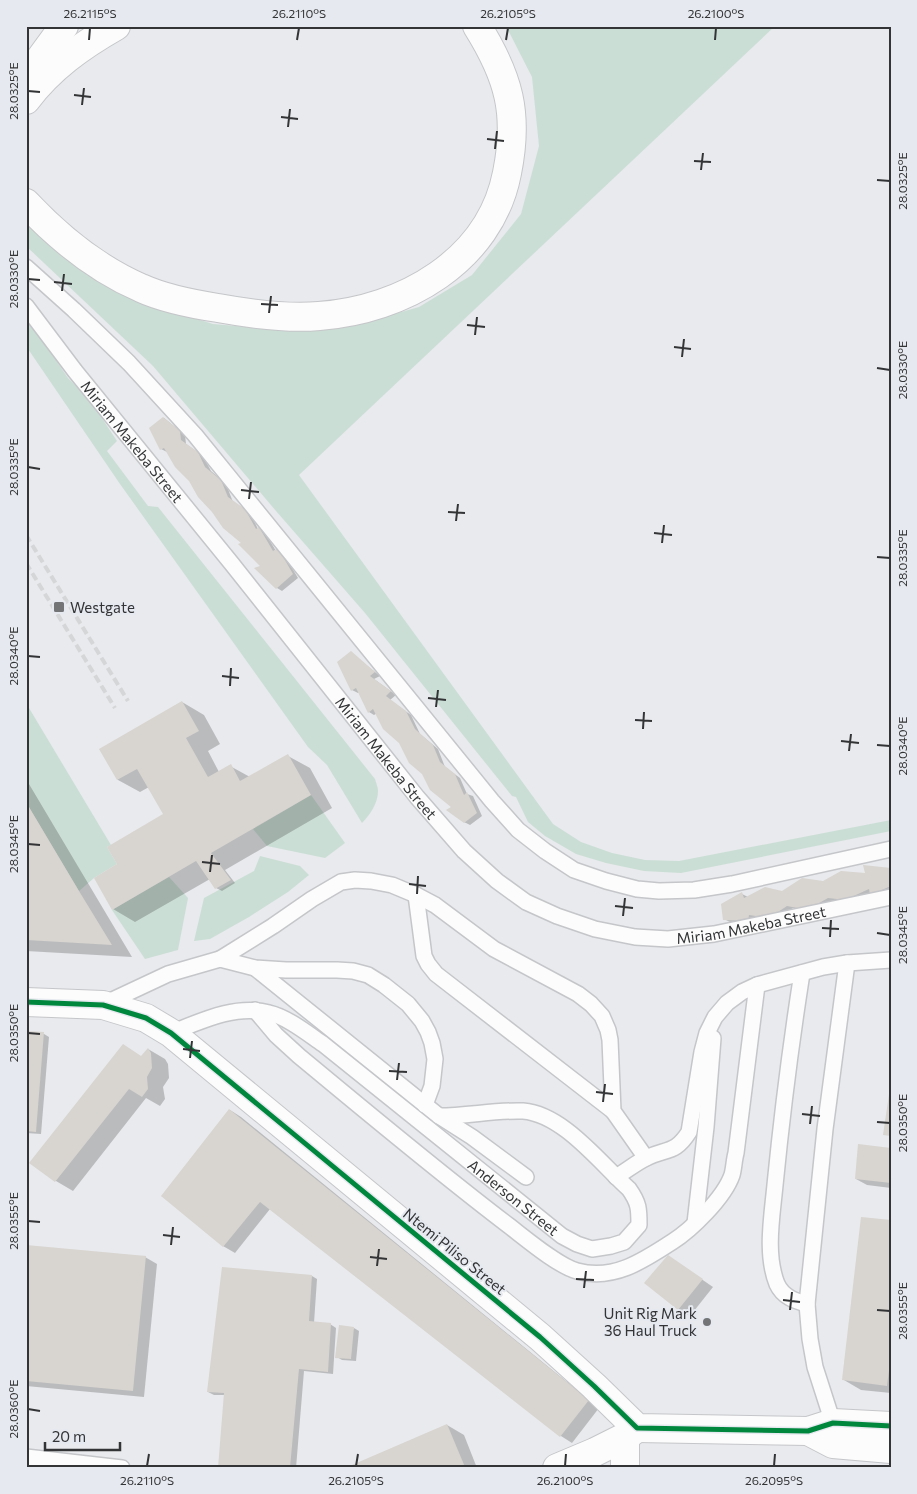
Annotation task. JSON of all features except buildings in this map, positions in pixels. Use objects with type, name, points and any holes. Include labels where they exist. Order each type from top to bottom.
[{"type":"main road","points":[[31,83],[64,26]]},
{"type":"main road","points":[[31,83],[92,40],[116,26]]},
{"type":"main road","points":[[26,203],[53,230],[93,261],[142,289],[182,301],[246,312],[304,317],[356,310],[399,297],[426,284],[450,267],[462,255],[481,233],[489,220],[506,181],[512,144],[510,98],[496,58],[477,26]]},
{"type":"main road","name":"Ntemi Piliso Street","points":[[26,1002],[103,1005],[146,1018],[171,1033],[540,1337],[594,1386],[631,1432]]},
{"type":"main road","points":[[558,1468],[595,1452],[631,1432],[825,1433],[891,1426]]},
{"type":"main road","points":[[625,1468],[631,1432]]},
{"type":"main road","points":[[825,1433],[891,1449]]},
{"type":"lane","points":[[26,267],[129,363],[195,435],[492,801],[518,830],[545,851],[574,870],[637,889],[659,891],[694,890],[732,884],[891,849]]},
{"type":"lane","name":"Miriam Makeba Street","points":[[26,306],[75,371],[238,571],[417,797],[464,851],[497,881],[526,902],[594,929],[635,937],[668,939],[714,934],[891,897]]},
{"type":"lane","points":[[103,1005],[168,974],[220,958],[341,882],[354,880],[371,881],[416,895],[434,905],[494,948],[578,994],[591,1004],[602,1016],[608,1030],[613,1111]]},
{"type":"lane","points":[[416,895],[424,956],[436,974],[613,1111],[646,1158]]},
{"type":"lane","name":"Anderson Street","points":[[220,958],[255,968],[353,971],[368,975],[384,985],[408,1004],[422,1020],[432,1043],[435,1059],[432,1086],[425,1105]]},
{"type":"lane","points":[[616,1177],[646,1158],[676,1148],[682,1143],[689,1132],[702,1052],[707,1033],[715,1017],[727,1003],[756,985],[823,967],[847,963],[891,960]]},
{"type":"lane","points":[[825,1433],[810,1339],[807,1304],[825,1129],[847,963]]},
{"type":"lane","name":"Anderson Street","points":[[255,968],[439,1116],[472,1136],[526,1177]]},
{"type":"lane","points":[[802,973],[778,1150],[771,1253],[774,1275],[778,1286],[791,1299],[807,1304]]},
{"type":"lane","points":[[255,1010],[276,1035],[299,1056],[480,1204],[563,1265],[577,1271],[593,1273],[615,1272],[646,1259],[677,1239],[713,1206],[732,1176],[756,985]]},
{"type":"lane","name":"Anderson Street","points":[[171,1033],[213,1017],[236,1012],[255,1010],[271,1013],[323,1044],[562,1236],[592,1249],[624,1242],[639,1225],[639,1211],[636,1199],[629,1189],[570,1132],[552,1119],[536,1113],[522,1111],[439,1116]]},
{"type":"lane","points":[[695,1223],[715,1017]]},
{"type":"lane","points":[[26,1457],[122,1468]]},
{"type":"green space","points":[[506,26],[775,26],[299,475],[553,824],[581,842],[612,853],[645,860],[679,861],[891,820],[891,831],[681,873],[644,871],[606,863],[576,854],[545,836],[528,822],[516,797],[512,796],[365,613],[153,366],[26,246],[26,222],[63,256],[135,300],[213,324],[284,330],[348,327],[419,307],[472,275],[521,214],[539,146],[532,77]]},
{"type":"green space","points":[[26,316],[68,378],[90,400],[117,441],[107,451],[148,506],[158,507],[375,779],[378,790],[377,800],[371,813],[362,823],[327,765],[308,747],[120,484],[26,346]]},
{"type":"green space","points":[[26,703],[111,845],[107,847],[117,864],[94,878],[79,891],[26,802]]},
{"type":"green space","points":[[311,795],[345,843],[325,858],[267,846],[253,829]]},
{"type":"green space","points":[[260,856],[300,866],[309,875],[288,892],[249,917],[210,939],[194,941],[204,898],[254,871]]},
{"type":"green space","points":[[169,877],[188,898],[178,950],[145,959],[112,910]]},
{"type":"railway","points":[[26,535],[128,701]]},
{"type":"railway","points":[[26,563],[115,708]]},
{"type":"cycle path","points":[[26,1002],[103,1005],[146,1018],[171,1033],[540,1337],[637,1428],[808,1431],[833,1423],[891,1426]]},
{"type":"place","name":"Westgate","points":[[59,607]]},
{"type":"place","name":"Unit Rig Mark 36 Haul Truck","points":[[707,1322]]}]
